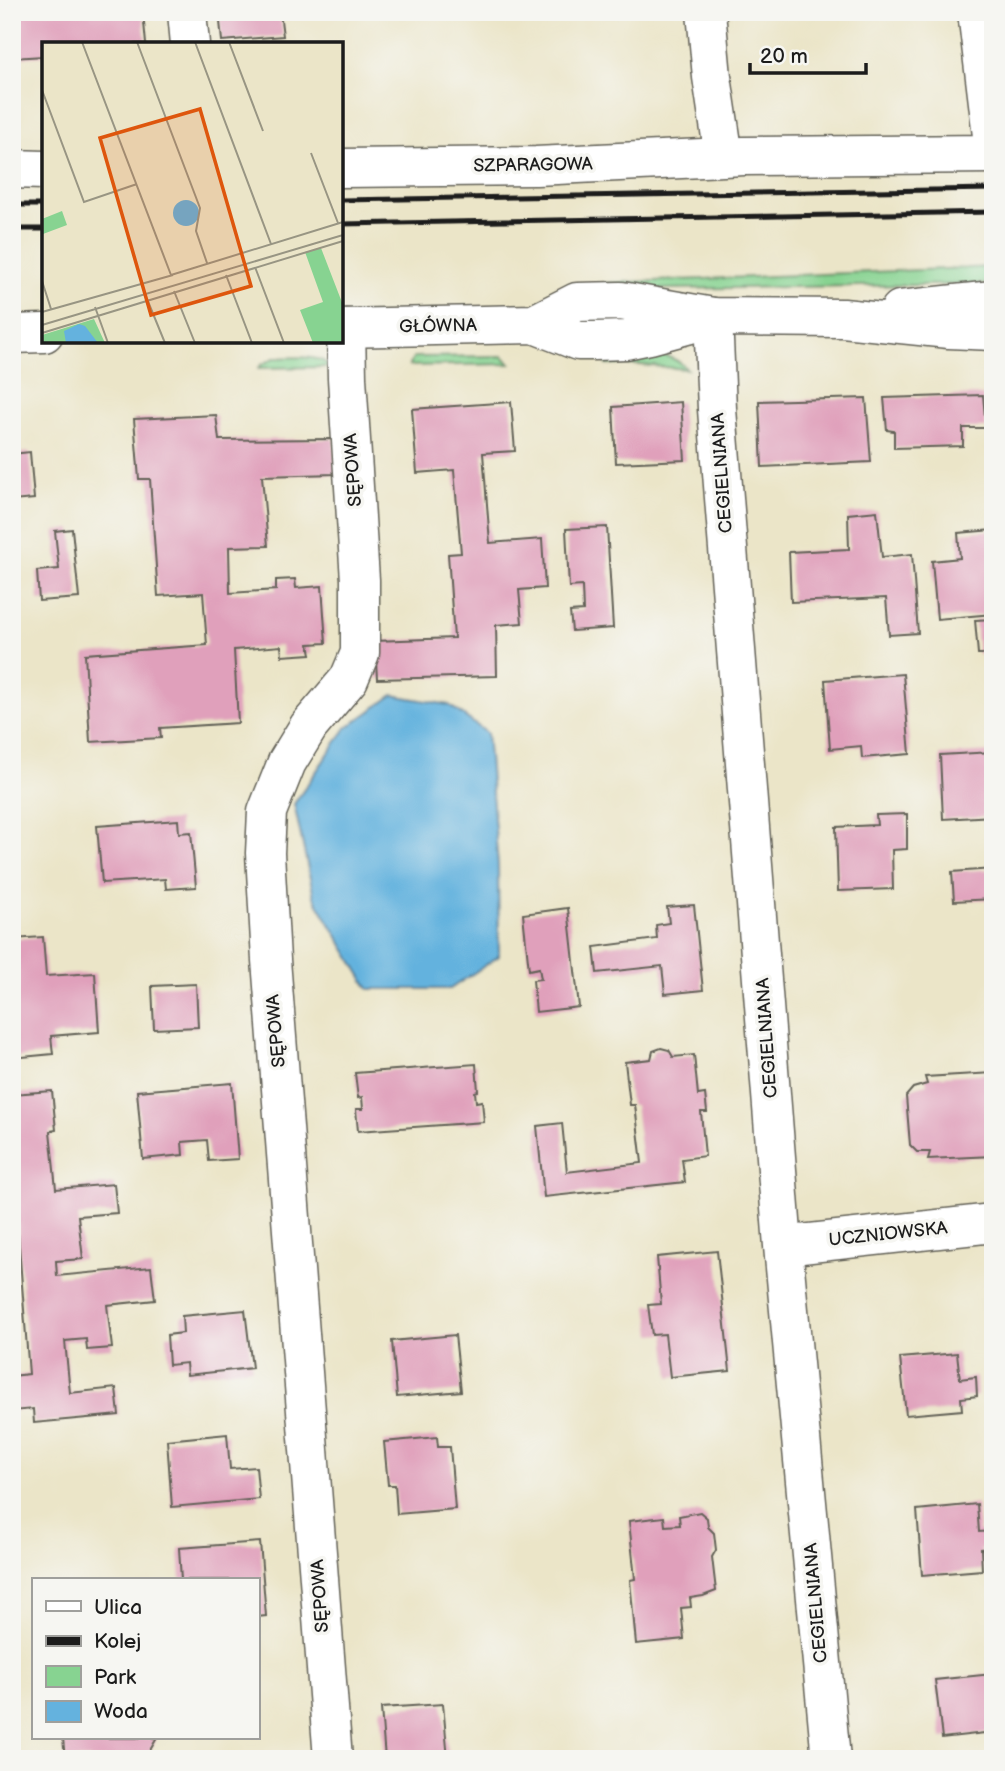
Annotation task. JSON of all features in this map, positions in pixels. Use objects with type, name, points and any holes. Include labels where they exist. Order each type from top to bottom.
[{"type":"street","points":[[187,12],[190,42]]},
{"type":"street","points":[[706,12],[724,157]]},
{"type":"street","points":[[977,12],[993,144]]},
{"type":"street","name":"SZPARAGOWA","points":[[343,168],[536,166],[724,157],[993,154]]},
{"type":"street","points":[[12,169],[42,170]]},
{"type":"street","name":"GŁÓWNA","points":[[843,318],[953,302],[993,300]]},
{"type":"street","name":"GŁÓWNA","points":[[344,328],[534,324],[578,341],[594,341],[626,340],[713,317],[843,318],[993,331]]},
{"type":"street","name":"CEGIELNIANA","points":[[713,317],[717,410],[783,1246],[831,1759]]},
{"type":"street","name":"SĘPOWA","points":[[333,1759],[265,853],[267,812],[287,762],[309,726],[349,679],[360,653],[360,580],[344,328]]},
{"type":"street","points":[[12,334],[42,333]]},
{"type":"street","name":"UCZNIOWSKA","points":[[783,1246],[993,1223]]},
{"type":"green space","points":[[993,267],[993,284],[605,290],[605,283]]},
{"type":"green space","points":[[650,353],[670,357],[687,369],[606,365],[606,354]]},
{"type":"green space","points":[[503,356],[510,364],[409,366],[414,357]]},
{"type":"green space","points":[[274,358],[312,358],[331,367],[259,368]]},
{"type":"water","points":[[393,695],[449,705],[487,733],[498,865],[499,956],[450,989],[369,989],[314,897],[294,804],[346,728]]},
{"type":"building","points":[[12,12],[143,12],[146,42],[42,42],[42,56],[12,58]]},
{"type":"building","points":[[219,12],[280,12],[283,36],[222,41]]},
{"type":"building","points":[[983,395],[986,428],[963,428],[963,446],[894,448],[894,431],[887,430],[884,398]]},
{"type":"building","points":[[866,398],[871,462],[762,467],[759,401]]},
{"type":"building","points":[[511,402],[515,451],[483,453],[490,543],[542,539],[545,588],[519,590],[522,623],[496,625],[497,676],[377,679],[375,641],[454,638],[448,554],[461,553],[454,470],[417,473],[412,409]]},
{"type":"building","points":[[681,402],[685,460],[616,463],[613,407]]},
{"type":"building","points":[[216,415],[219,440],[334,439],[336,474],[262,476],[268,546],[229,547],[230,593],[276,590],[276,580],[295,579],[296,588],[322,586],[326,643],[309,644],[311,654],[282,656],[281,646],[234,650],[238,723],[160,728],[161,738],[90,742],[85,654],[207,645],[203,593],[158,596],[150,479],[139,479],[134,419]]},
{"type":"building","points":[[30,452],[34,499],[12,501],[12,454]]},
{"type":"building","points":[[877,511],[882,557],[912,554],[918,633],[889,635],[886,598],[791,602],[789,552],[849,549],[848,514]]},
{"type":"building","points":[[607,527],[613,628],[572,631],[570,612],[583,611],[582,586],[569,587],[566,529]]},
{"type":"building","points":[[72,529],[79,598],[39,601],[37,571],[59,569],[55,531]]},
{"type":"building","points":[[993,530],[993,614],[937,619],[932,561],[960,558],[958,533]]},
{"type":"building","points":[[993,619],[993,654],[978,654],[975,620]]},
{"type":"building","points":[[903,674],[910,754],[862,758],[861,746],[830,749],[825,680]]},
{"type":"building","points":[[993,752],[993,816],[943,819],[940,755]]},
{"type":"building","points":[[907,814],[907,849],[892,850],[893,889],[838,891],[836,827],[877,825],[876,815]]},
{"type":"building","points":[[178,820],[179,833],[191,832],[196,887],[166,889],[165,879],[102,883],[97,826]]},
{"type":"building","points":[[993,869],[993,899],[954,901],[952,872]]},
{"type":"building","points":[[694,905],[703,990],[665,994],[662,966],[597,973],[594,947],[657,939],[656,925],[669,923],[667,907]]},
{"type":"building","points":[[568,908],[579,1007],[536,1012],[533,980],[541,979],[539,968],[529,970],[523,914]]},
{"type":"building","points":[[43,937],[46,976],[95,973],[99,1032],[51,1036],[53,1054],[12,1058],[12,939]]},
{"type":"building","points":[[196,984],[198,1027],[154,1029],[152,986]]},
{"type":"building","points":[[661,1048],[669,1050],[673,1057],[694,1055],[698,1095],[705,1094],[707,1112],[701,1112],[705,1156],[682,1159],[685,1182],[544,1197],[537,1126],[562,1123],[567,1172],[642,1163],[635,1105],[630,1105],[625,1062],[651,1059],[653,1051]]},
{"type":"building","points":[[476,1064],[476,1102],[482,1101],[484,1122],[358,1131],[356,1109],[363,1109],[362,1097],[358,1098],[355,1073]]},
{"type":"building","points":[[993,1073],[993,1156],[928,1159],[930,1152],[917,1152],[910,1145],[906,1096],[913,1088],[927,1084],[925,1077]]},
{"type":"building","points":[[232,1083],[238,1159],[209,1161],[207,1140],[182,1142],[183,1155],[143,1159],[137,1091]]},
{"type":"building","points":[[52,1091],[56,1130],[50,1131],[56,1189],[114,1184],[117,1213],[78,1216],[83,1259],[56,1261],[57,1276],[151,1267],[155,1300],[107,1305],[112,1348],[87,1350],[86,1339],[65,1341],[70,1393],[116,1388],[119,1415],[34,1423],[33,1409],[12,1411],[12,1376],[29,1374],[12,1156],[12,1094]]},
{"type":"building","points":[[717,1251],[730,1371],[670,1377],[665,1334],[652,1335],[648,1305],[661,1304],[657,1257]]},
{"type":"building","points":[[245,1310],[252,1368],[187,1375],[186,1363],[169,1365],[167,1335],[183,1333],[182,1316]]},
{"type":"building","points":[[455,1335],[461,1391],[397,1397],[392,1341]]},
{"type":"building","points":[[957,1353],[960,1379],[976,1377],[977,1396],[961,1398],[962,1410],[906,1415],[900,1358]]},
{"type":"building","points":[[227,1434],[230,1469],[256,1467],[259,1499],[172,1507],[167,1440]]},
{"type":"building","points":[[437,1437],[438,1447],[450,1447],[455,1509],[397,1514],[395,1485],[388,1485],[384,1442]]},
{"type":"building","points":[[977,1504],[979,1532],[992,1531],[993,1542],[993,1548],[981,1549],[982,1570],[922,1575],[917,1510]]},
{"type":"building","points":[[700,1512],[707,1518],[708,1527],[714,1533],[716,1550],[712,1557],[716,1591],[690,1598],[691,1607],[681,1608],[684,1639],[636,1644],[630,1580],[635,1579],[629,1521],[664,1517],[665,1526],[680,1525],[679,1516]]},
{"type":"building","points":[[260,1542],[266,1616],[259,1617],[259,1578],[181,1578],[179,1548]]},
{"type":"building","points":[[992,1674],[993,1732],[942,1738],[935,1680]]},
{"type":"building","points":[[443,1704],[448,1759],[385,1759],[381,1708]]},
{"type":"building","points":[[63,1740],[156,1740],[145,1759],[65,1759]]},
{"type":"railway","points":[[343,200],[993,189]]},
{"type":"railway","points":[[12,205],[42,205]]},
{"type":"railway","points":[[343,224],[993,212]]},
{"type":"railway","points":[[12,229],[42,229]]}]
